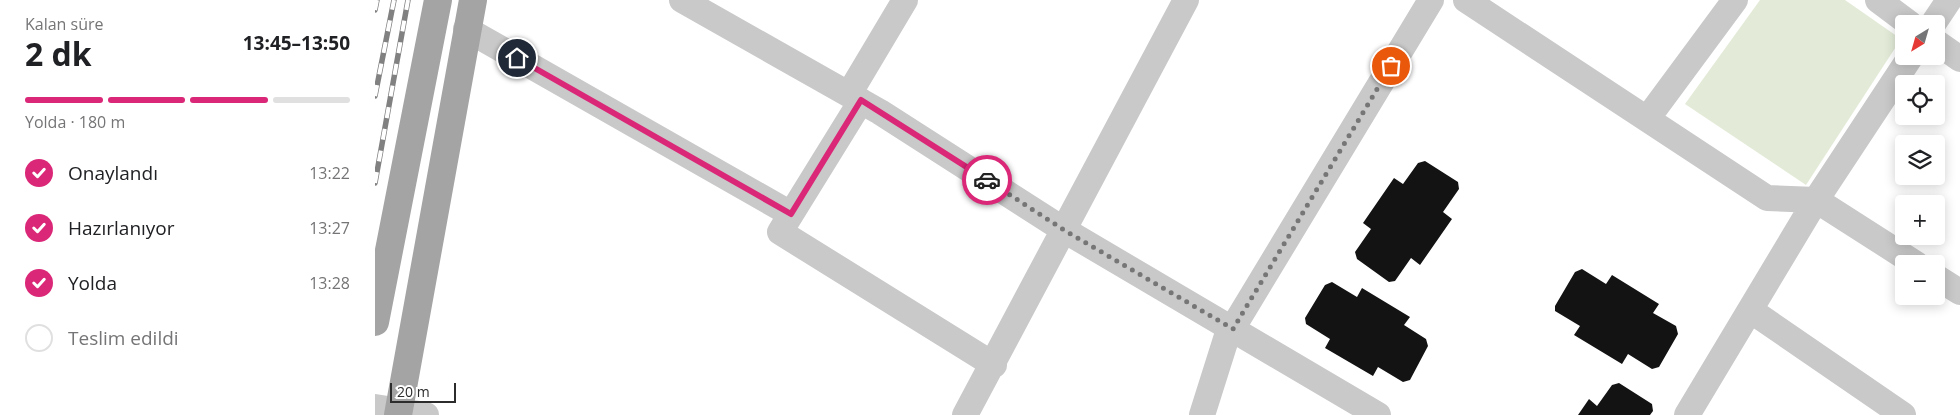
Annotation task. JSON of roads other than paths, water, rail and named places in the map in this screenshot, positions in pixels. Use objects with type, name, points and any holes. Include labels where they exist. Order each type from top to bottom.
[{"type":"main road","points":[[375,322],[438,0]]},
{"type":"main road","points":[[391,411],[473,0]]},
{"type":"street","points":[[682,0],[721,10],[1064,230],[1378,415]]},
{"type":"street","points":[[905,0],[855,97],[780,232],[993,365]]},
{"type":"street","points":[[965,415],[1186,0]]},
{"type":"street","points":[[1202,415],[1227,339],[1431,0]]},
{"type":"street","points":[[1466,0],[1767,198],[1816,200],[1902,255]]},
{"type":"street","points":[[1647,119],[1735,0]]},
{"type":"street","points":[[1878,0],[1899,15]]},
{"type":"street","points":[[1939,15],[1949,0]]},
{"type":"street","points":[[466,29],[791,214]]},
{"type":"street","points":[[1945,48],[1960,59]]},
{"type":"street","points":[[1687,415],[1816,200],[1905,65]]},
{"type":"street","points":[[1945,283],[1960,292]]},
{"type":"street","points":[[1749,310],[1903,415]]},
{"type":"street","points":[[391,411],[426,415]]},
{"type":"railway","points":[[375,10],[377,0]]},
{"type":"railway","points":[[375,96],[394,0]]},
{"type":"railway","points":[[375,183],[408,0]]}]
